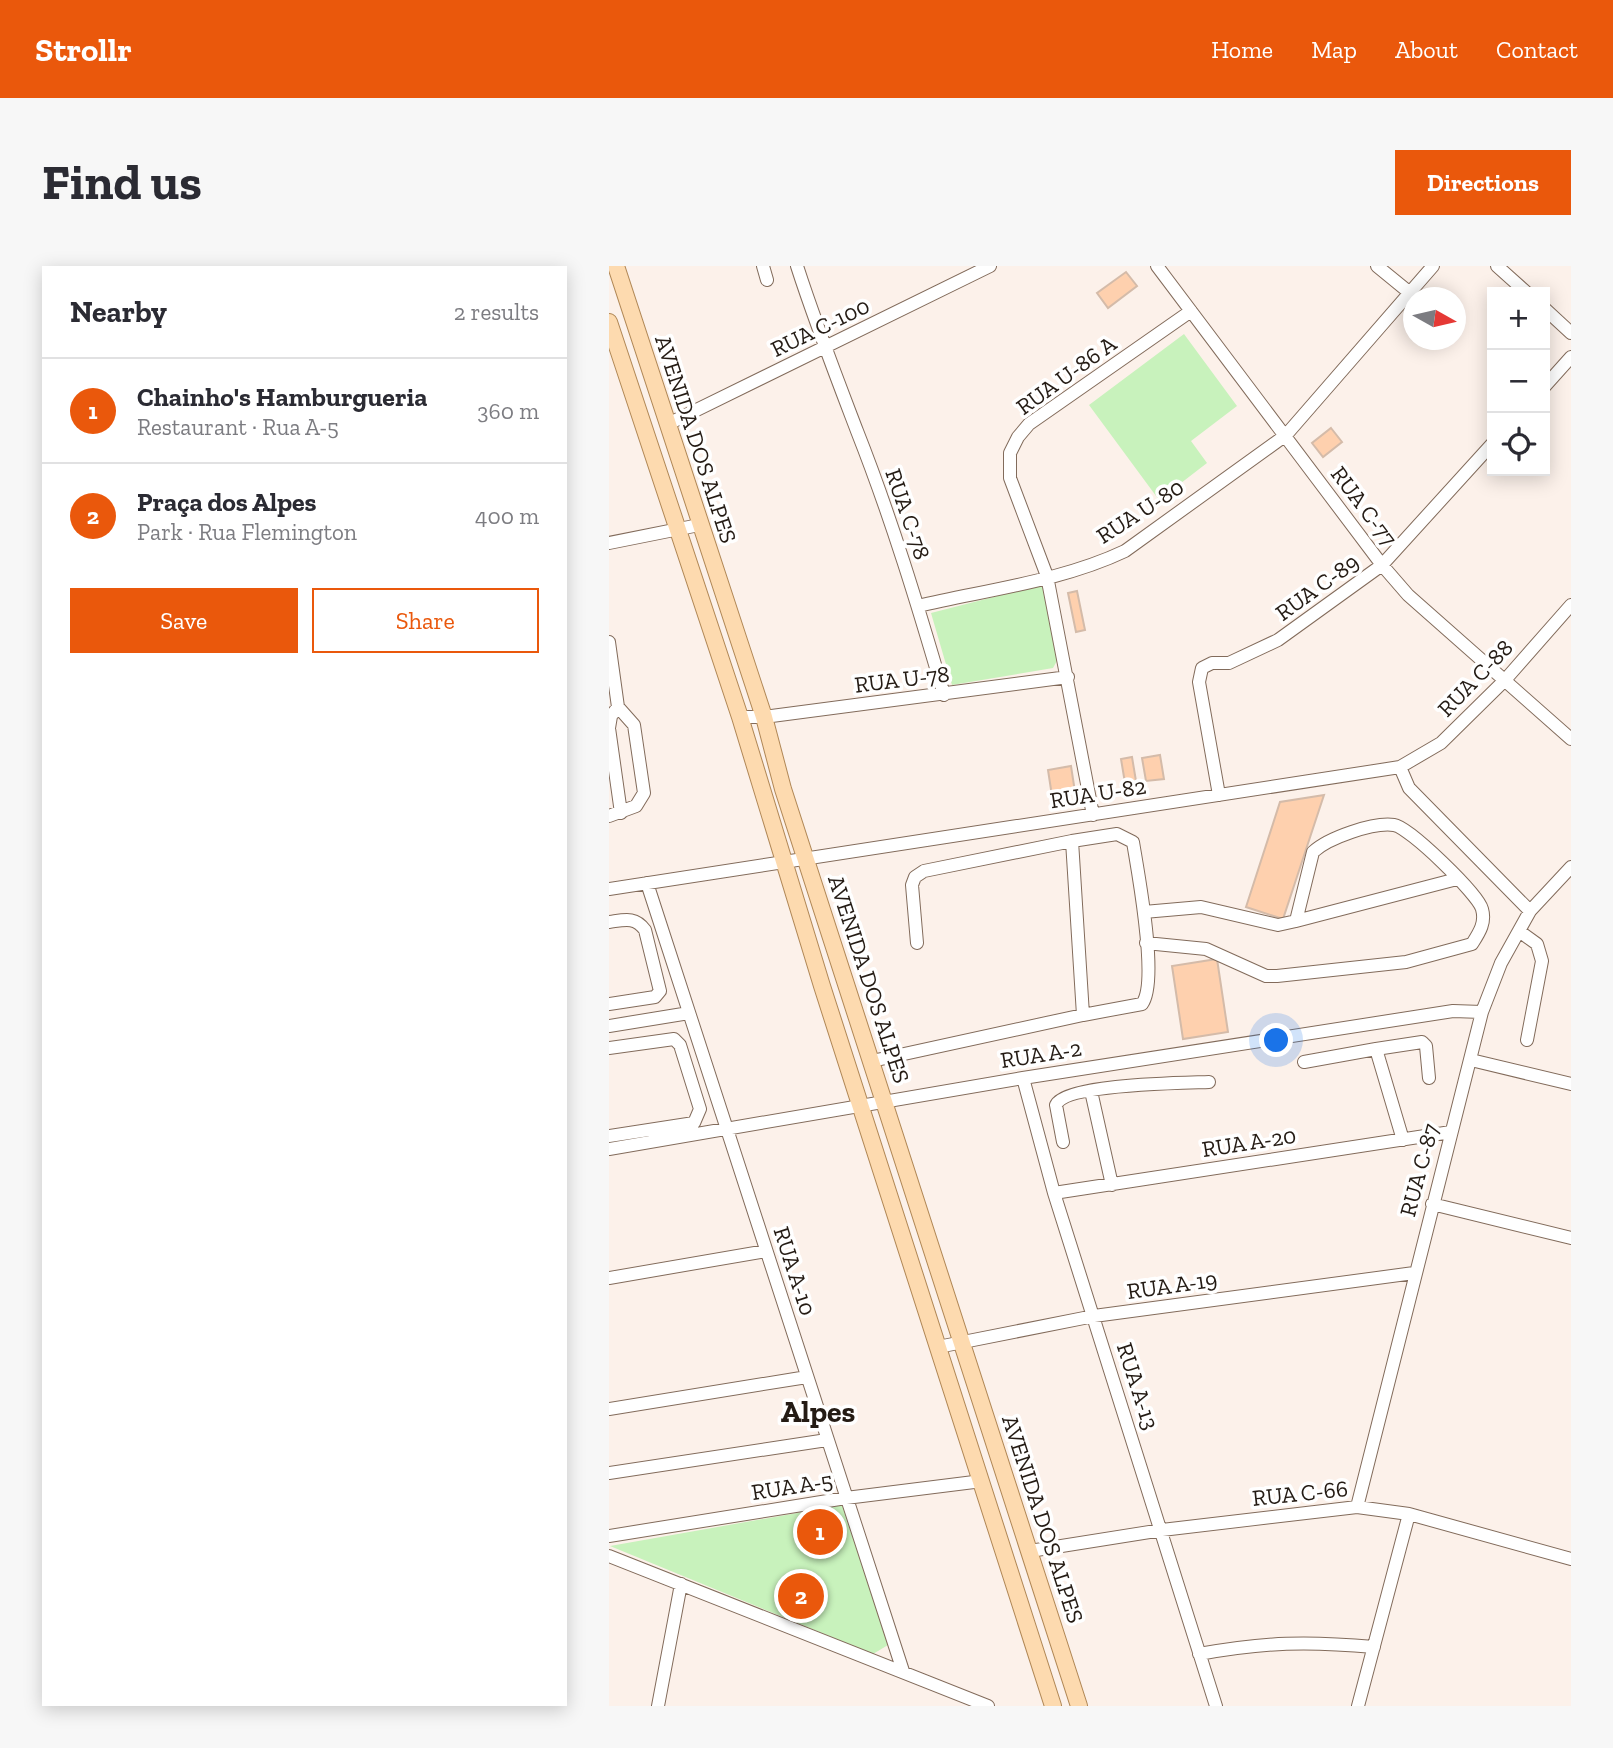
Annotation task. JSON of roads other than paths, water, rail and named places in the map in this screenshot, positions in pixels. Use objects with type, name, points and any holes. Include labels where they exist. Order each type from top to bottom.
[{"type":"main road","name":"AVENIDA DOS ALPES","points":[[616,266],[699,526],[764,717],[805,859],[1079,1706]]},
{"type":"main road","name":"AVENIDA DOS ALPES","points":[[609,322],[740,717],[861,1107],[1053,1706]]},
{"type":"main road","points":[[1040,1706],[1047,1686]]},
{"type":"street","points":[[763,266],[767,280]]},
{"type":"street","name":"RUA C-78","points":[[796,266],[823,349],[858,432],[918,606],[944,695]]},
{"type":"street","name":"RUA C-100","points":[[668,425],[823,349],[973,270],[990,266]]},
{"type":"street","name":"RUA C-77","points":[[1157,266],[1408,595],[1571,739]]},
{"type":"street","points":[[1377,266],[1403,287]]},
{"type":"street","name":"RUA U-80","points":[[1415,287],[1433,266]]},
{"type":"street","points":[[1497,266],[1520,287]]},
{"type":"street","name":"RUA U-80","points":[[918,606],[1105,561],[1125,551],[1286,435],[1403,301]]},
{"type":"street","name":"RUA U-86 A","points":[[1093,815],[1047,576],[1010,478],[1010,453],[1029,424],[1191,311]]},
{"type":"street","points":[[1550,314],[1571,333]]},
{"type":"street","points":[[1550,380],[1571,357]]},
{"type":"street","name":"RUA C-89","points":[[1219,796],[1199,682],[1202,668],[1212,663],[1229,663],[1278,640],[1383,565],[1487,450]]},
{"type":"street","points":[[609,543],[699,526]]},
{"type":"street","name":"RUA C-88","points":[[1400,767],[1441,743],[1505,680],[1571,605]]},
{"type":"street","points":[[609,642],[618,707],[634,725],[644,793],[636,806],[615,814],[609,728],[611,716],[618,707]]},
{"type":"street","name":"RUA U-78","points":[[740,717],[764,717],[1068,677]]},
{"type":"street","points":[[1400,767],[1409,789],[1530,911]]},
{"type":"street","name":"RUA U-82","points":[[609,888],[1400,767]]},
{"type":"street","points":[[1146,943],[1206,949],[1266,976],[1406,962],[1472,944],[1481,930],[1484,917],[1482,906],[1457,879],[1400,827],[1391,824],[1349,832],[1320,845],[1313,852],[1296,921]]},
{"type":"street","points":[[872,1061],[1142,1004],[1150,990],[1144,912],[1133,842],[1117,834],[924,872],[915,877],[912,885],[917,943]]},
{"type":"street","points":[[1072,841],[1083,1015]]},
{"type":"street","name":"RUA C-87","points":[[1357,1507],[1482,1012],[1530,911],[1571,867]]},
{"type":"street","points":[[1144,912],[1201,907],[1278,925],[1457,879]]},
{"type":"street","name":"RUA A-10","points":[[647,883],[903,1671]]},
{"type":"street","points":[[609,922],[631,919],[639,922],[645,930],[660,991],[655,997],[609,1004]]},
{"type":"street","points":[[1519,931],[1537,944],[1542,952],[1527,1040]]},
{"type":"street","name":"RUA A-2","points":[[609,1149],[1023,1078],[1453,1011],[1482,1012]]},
{"type":"street","points":[[609,1026],[689,1013]]},
{"type":"street","points":[[609,1048],[674,1039],[680,1045],[700,1108],[694,1123],[609,1136]]},
{"type":"street","points":[[1304,1062],[1422,1042],[1426,1046],[1429,1078]]},
{"type":"street","points":[[1376,1049],[1403,1140]]},
{"type":"street","points":[[1471,1060],[1571,1084]]},
{"type":"street","name":"RUA A-13","points":[[1023,1078],[1054,1193],[1216,1706]]},
{"type":"street","points":[[1063,1142],[1056,1105],[1059,1100],[1091,1091],[1209,1082]]},
{"type":"street","points":[[1091,1091],[1112,1185]]},
{"type":"street","name":"RUA A-20","points":[[1054,1193],[1451,1132]]},
{"type":"street","points":[[1432,1204],[1571,1238]]},
{"type":"street","points":[[609,1278],[766,1251]]},
{"type":"street","name":"RUA A-19","points":[[938,1347],[1094,1316],[1414,1273]]},
{"type":"street","points":[[609,1409],[807,1377]]},
{"type":"street","points":[[609,1473],[827,1440]]},
{"type":"street","name":"RUA A-5","points":[[609,1536],[982,1481]]},
{"type":"street","name":"RUA C-66","points":[[1030,1551],[1162,1530],[1357,1507],[1409,1514],[1571,1559]]},
{"type":"street","points":[[1358,1706],[1409,1514]]},
{"type":"street","points":[[609,1556],[988,1706]]},
{"type":"street","points":[[658,1706],[681,1584]]},
{"type":"street","points":[[1199,1654],[1272,1643],[1310,1641],[1374,1647]]},
{"type":"place","name":"Chainho's Hamburgueria","points":[[820,1532]]},
{"type":"place","name":"Praça dos Alpes","points":[[801,1596]]},
{"type":"district","name":"Alpes","points":[[818,1412]]}]
